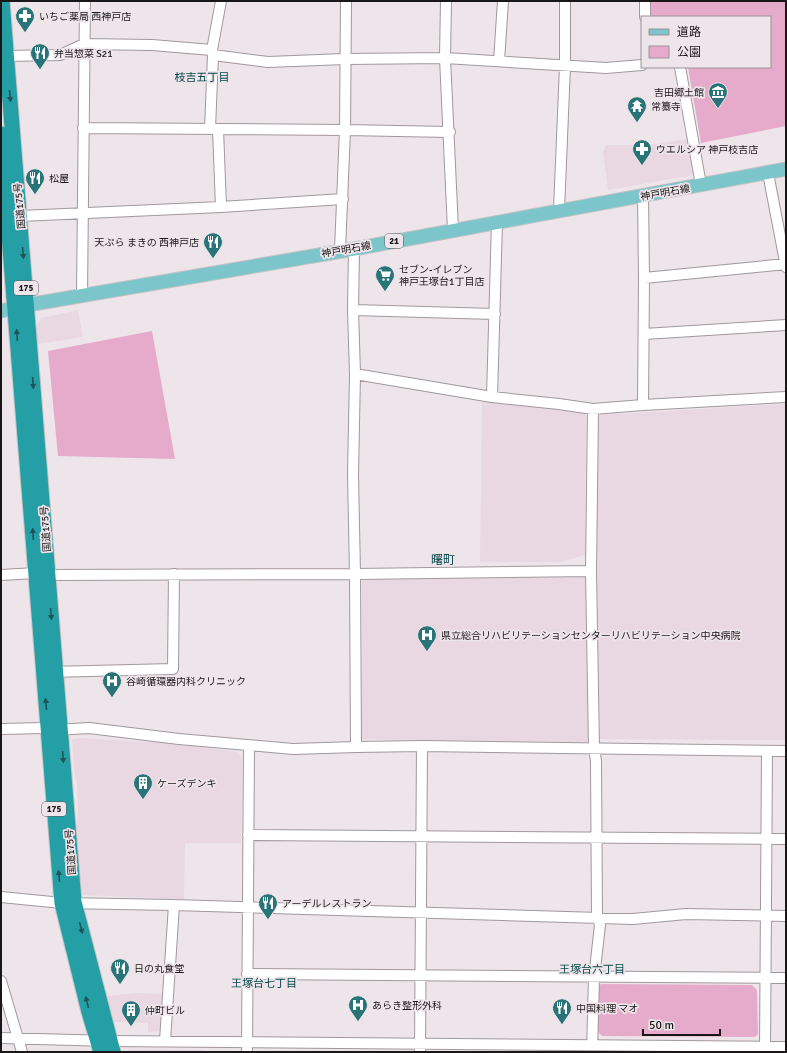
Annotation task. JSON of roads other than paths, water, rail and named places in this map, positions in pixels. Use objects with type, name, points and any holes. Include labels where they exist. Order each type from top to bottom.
[{"type":"highway","name":"国道175号","points":[[2,1],[14,308],[42,574],[50,672],[50,729],[68,902],[106,1046]]},
{"type":"highway","name":"国道175号","points":[[1,134],[11,206]]},
{"type":"main road","name":"神戸明石線","points":[[14,308],[643,196],[786,169]]},
{"type":"street","points":[[82,295],[85,1]]},
{"type":"street","points":[[221,1],[213,52],[214,129],[221,207]]},
{"type":"street","points":[[340,250],[345,130],[346,1]]},
{"type":"street","points":[[446,1],[445,58],[450,132],[453,230]]},
{"type":"street","points":[[499,61],[503,1]]},
{"type":"street","points":[[559,210],[565,66],[565,1]]},
{"type":"street","points":[[645,1],[645,16]]},
{"type":"street","points":[[4,56],[60,55],[84,44],[152,45],[213,52],[268,62],[345,59],[445,58],[606,68],[641,65]]},
{"type":"street","points":[[680,68],[701,185]]},
{"type":"street","points":[[83,128],[450,132]]},
{"type":"street","points":[[644,278],[786,265],[768,173]]},
{"type":"street","points":[[642,405],[644,334],[643,196]]},
{"type":"street","points":[[11,206],[83,214],[342,199]]},
{"type":"street","points":[[492,397],[497,222]]},
{"type":"street","points":[[354,248],[353,310],[355,374],[353,474],[356,747]]},
{"type":"street","points":[[353,310],[495,314]]},
{"type":"street","points":[[644,334],[786,325]]},
{"type":"street","points":[[355,374],[492,397],[592,409],[786,397]]},
{"type":"street","points":[[592,409],[591,571],[594,748],[596,761],[597,917],[600,925],[594,978],[592,1049]]},
{"type":"street","points":[[1,576],[42,574],[355,574],[591,571]]},
{"type":"street","points":[[50,672],[173,669],[174,574]]},
{"type":"street","points":[[1,729],[89,728],[180,739],[293,749],[422,746],[786,751]]},
{"type":"street","points":[[247,1047],[249,745]]},
{"type":"street","points":[[420,1048],[422,746]]},
{"type":"street","points":[[765,1049],[767,750]]},
{"type":"street","points":[[248,835],[786,839]]},
{"type":"street","points":[[1,897],[68,902],[633,919],[686,914],[786,916]]},
{"type":"street","points":[[165,1041],[174,905]]},
{"type":"street","points":[[247,974],[420,974],[594,978],[786,978]]},
{"type":"street","points":[[1,981],[22,1052]]},
{"type":"street","points":[[1,1038],[18,1038],[106,1046],[165,1041],[247,1047],[765,1049],[786,1047]]},
{"type":"place","name":"いちご薬局 西神戸店","points":[[25,33]]},
{"type":"place","name":"弁当惣菜 S21","points":[[40,70]]},
{"type":"place","name":"吉田郷土館","points":[[718,109]]},
{"type":"place","name":"常纂寺","points":[[637,123]]},
{"type":"place","name":"ウエルシア 神戸枝吉店","points":[[642,166]]},
{"type":"place","name":"松屋","points":[[35,195]]},
{"type":"place","name":"天ぷら まきの 西神戸店","points":[[213,259]]},
{"type":"place","name":"セブン-イレブン 神戸王塚台1丁目店","points":[[385,292]]},
{"type":"place","name":"県立総合リハビリテーションセンターリハビリテーション中央病院","points":[[427,652]]},
{"type":"place","name":"谷崎循環器内科クリニック","points":[[112,698]]},
{"type":"place","name":"ケーズデンキ","points":[[143,800]]},
{"type":"place","name":"アーデルレストラン","points":[[268,920]]},
{"type":"place","name":"日の丸食堂","points":[[120,985]]},
{"type":"place","name":"あらき整形外科","points":[[358,1022]]},
{"type":"place","name":"中国料理 マオ","points":[[562,1025]]},
{"type":"place","name":"仲町ビル","points":[[131,1027]]},
{"type":"district","name":"枝吉五丁目","points":[[202,77]]},
{"type":"district","name":"曙町","points":[[443,560]]},
{"type":"district","name":"王塚台六丁目","points":[[592,969]]},
{"type":"district","name":"王塚台七丁目","points":[[264,983]]}]
